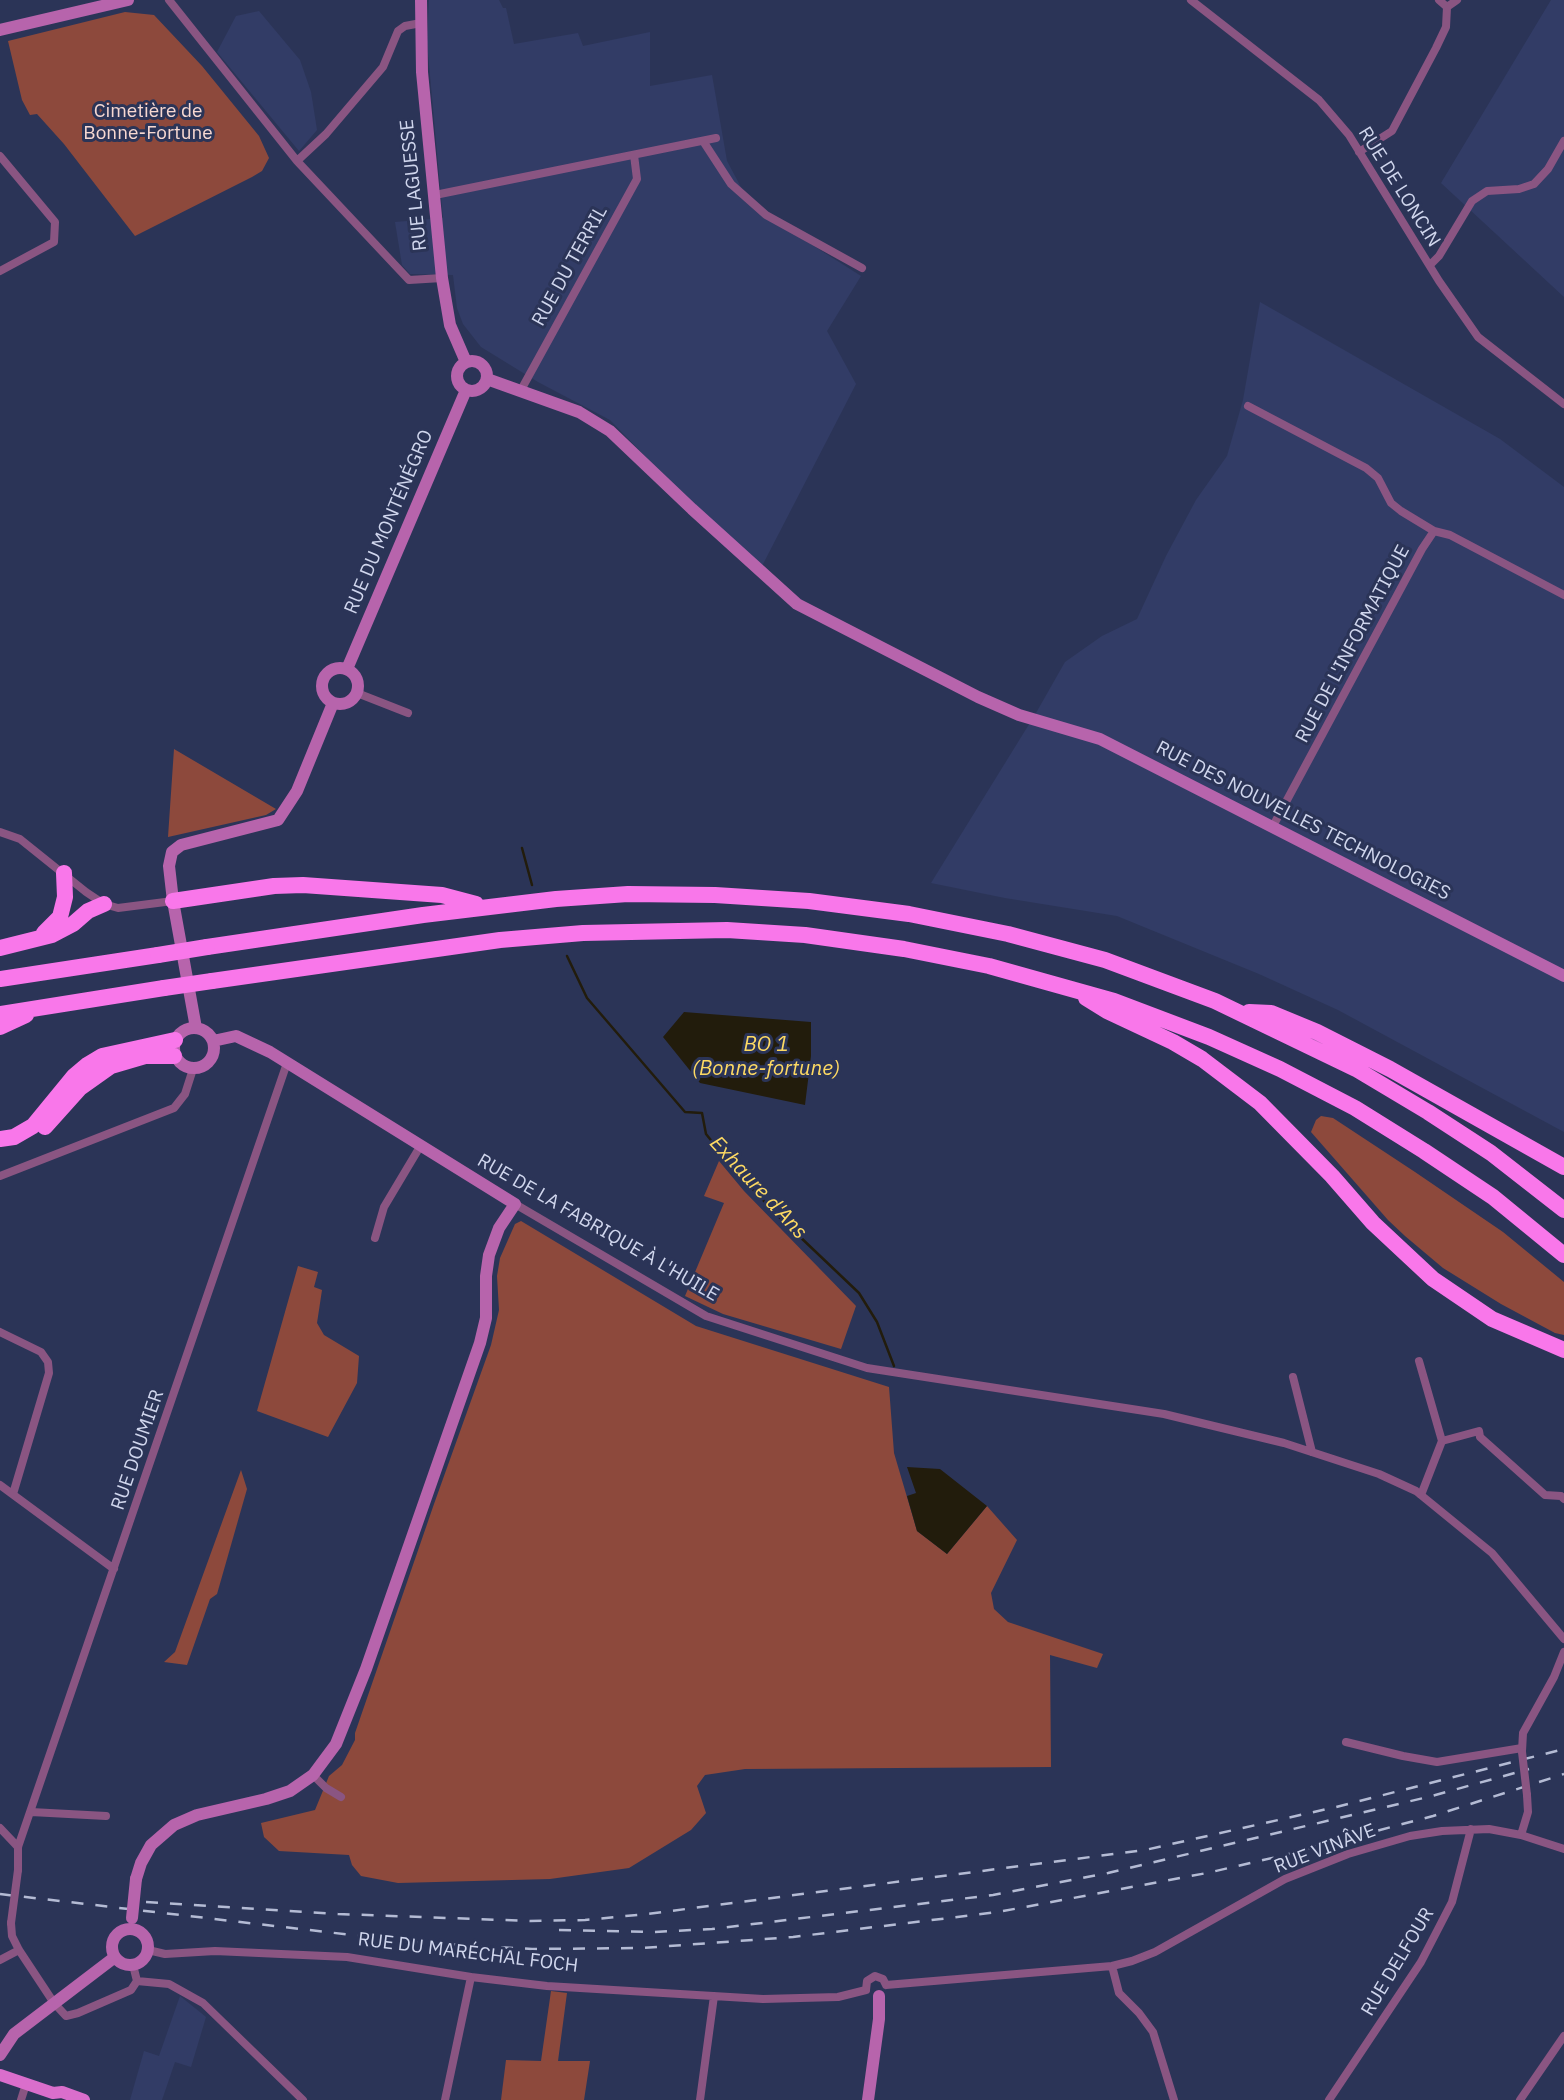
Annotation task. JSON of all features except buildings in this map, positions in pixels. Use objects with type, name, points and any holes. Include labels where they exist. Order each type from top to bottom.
[{"type":"highway","points":[[36,938],[60,917],[65,897],[64,873]]},
{"type":"highway","points":[[173,901],[274,886],[303,885],[442,895],[488,906]]},
{"type":"highway","points":[[0,979],[488,906],[628,894],[715,895],[862,906],[1008,934],[1105,960],[1239,1012],[1356,1069],[1427,1112],[1491,1153],[1564,1210]]},
{"type":"highway","points":[[0,948],[52,935],[73,924],[88,911],[104,904]]},
{"type":"highway","points":[[0,1014],[500,940],[583,933],[726,930],[805,935],[904,948],[989,966],[1114,1001],[1209,1037],[1280,1069],[1354,1108],[1493,1197],[1564,1255]]},
{"type":"highway","points":[[1070,987],[1107,1011],[1173,1042],[1228,1077],[1287,1128],[1373,1223],[1433,1279],[1492,1318],[1564,1350]]},
{"type":"highway","points":[[0,1027],[39,1008]]},
{"type":"highway","points":[[1239,1012],[1271,1013],[1318,1032],[1390,1069],[1564,1167]]},
{"type":"highway","points":[[0,1139],[14,1137],[33,1126],[74,1076],[102,1056],[175,1048]]},
{"type":"highway","points":[[0,1149],[29,1142],[80,1088],[111,1066],[175,1048]]},
{"type":"main road","points":[[0,2075],[54,2098],[62,2092],[85,2100]]},
{"type":"street","points":[[0,30],[128,0]]},
{"type":"street","points":[[169,0],[297,161],[409,280],[442,278]]},
{"type":"street","name":"RUE LAGUESSE","points":[[421,0],[422,72],[442,278],[450,325],[466,362]]},
{"type":"street","name":"RUE DE LONCIN","points":[[1191,0],[1319,100],[1349,135],[1478,337],[1564,404]]},
{"type":"street","points":[[1439,0],[1447,6]]},
{"type":"street","points":[[1447,6],[1457,0]]},
{"type":"street","points":[[1359,152],[1392,131],[1446,27],[1447,6]]},
{"type":"street","points":[[297,161],[326,134],[383,67],[398,31],[405,26],[421,23]]},
{"type":"street","points":[[435,195],[716,138]]},
{"type":"street","points":[[703,141],[731,184],[766,215],[862,268]]},
{"type":"street","points":[[1430,265],[1439,256],[1472,201],[1487,191],[1519,189],[1534,184],[1548,169],[1564,141]]},
{"type":"street","name":"RUE DU TERRIL","points":[[521,390],[636,179],[634,155]]},
{"type":"street","points":[[0,156],[55,222],[54,242],[0,271]]},
{"type":"street","points":[[466,362],[480,363],[486,370],[487,379],[481,388],[471,391],[458,384],[457,374],[466,362]]},
{"type":"street","name":"RUE DES NOUVELLES TECHNOLOGIES","points":[[487,379],[579,412],[610,431],[797,604],[971,694],[1019,715],[1100,739],[1564,976]]},
{"type":"street","name":"RUE DU MONTÉNÉGRO","points":[[347,669],[466,390]]},
{"type":"street","points":[[1248,406],[1366,468],[1378,478],[1391,503],[1434,531]]},
{"type":"street","name":"RUE DE L'INFORMATIQUE","points":[[1273,826],[1434,531],[1450,535],[1564,595]]},
{"type":"street","points":[[347,669],[357,680],[357,693],[346,704],[333,703],[323,693],[323,680],[331,671],[347,669]]},
{"type":"street","points":[[357,693],[408,713]]},
{"type":"street","points":[[196,1028],[173,901],[169,866],[172,852],[181,845],[278,820],[297,790],[333,703]]},
{"type":"street","points":[[0,832],[20,839],[104,904],[118,908],[173,901]]},
{"type":"street","points":[[196,1028],[213,1041],[214,1053],[200,1068],[184,1066],[175,1048],[183,1032],[196,1028]]},
{"type":"street","name":"RUE DE LA FABRIQUE À L'HUILE","points":[[213,1041],[236,1036],[287,1063],[515,1204],[706,1315],[867,1368],[1164,1414],[1312,1452],[1379,1474],[1421,1495],[1492,1553],[1564,1639]]},
{"type":"street","name":"RUE DOUMIER","points":[[18,1847],[287,1063]]},
{"type":"street","points":[[0,1176],[174,1108],[185,1094],[193,1069]]},
{"type":"street","points":[[375,1238],[386,1203],[421,1145]]},
{"type":"street","points":[[132,1923],[144,1936],[148,1950],[141,1961],[133,1965],[123,1963],[115,1957],[113,1940],[132,1923],[136,1879],[151,1845],[174,1825],[197,1815],[280,1795],[313,1775],[336,1744],[366,1669],[484,1329],[487,1265],[492,1244],[515,1204]]},
{"type":"street","points":[[0,1332],[41,1352],[48,1362],[49,1373],[13,1494]]},
{"type":"street","points":[[1419,1361],[1441,1441],[1421,1495]]},
{"type":"street","points":[[1293,1377],[1312,1452]]},
{"type":"street","points":[[1441,1441],[1479,1431],[1480,1437],[1545,1495],[1561,1496],[1564,1499]]},
{"type":"street","points":[[0,1485],[114,1569]]},
{"type":"street","points":[[1521,1835],[1528,1812],[1523,1733],[1554,1677],[1564,1652]]},
{"type":"street","points":[[1346,1742],[1437,1762],[1522,1750]]},
{"type":"street","points":[[313,1775],[326,1788],[341,1797]]},
{"type":"street","points":[[31,1812],[106,1816]]},
{"type":"street","points":[[0,1828],[18,1847],[18,1870],[10,1923],[12,1936],[54,2003],[66,2016],[131,1990],[137,1981],[133,1965]]},
{"type":"street","name":"RUE DELFOUR","points":[[1329,2100],[1421,1962],[1452,1902],[1471,1829]]},
{"type":"street","name":"RUE VINÂVE","points":[[883,1991],[1112,1966],[1132,1961],[1155,1952],[1237,1905],[1321,1864],[1410,1836],[1489,1829],[1521,1835],[1564,1849]]},
{"type":"street","name":"RUE DU MARÉCHAL FOCH","points":[[148,1950],[165,1954],[215,1951],[346,1957],[547,1986],[714,1996],[819,1998],[854,1995],[866,1990]]},
{"type":"street","points":[[0,1960],[19,1951]]},
{"type":"street","points":[[0,2054],[14,2034],[115,1957]]},
{"type":"street","points":[[1112,1966],[1119,1993],[1153,2032],[1174,2100]]},
{"type":"street","points":[[868,2100],[883,1991],[883,1979],[875,1976],[867,1981],[866,1990],[871,1995],[883,1991]]},
{"type":"street","points":[[444,2100],[471,1977]]},
{"type":"street","points":[[137,1981],[169,1984],[203,2003],[303,2100]]},
{"type":"street","points":[[700,2100],[714,1996]]},
{"type":"street","points":[[1520,2100],[1564,2036]]},
{"type":"street","points":[[21,2100],[26,2084]]},
{"type":"shaded area","points":[[429,0],[499,0],[503,8],[506,8],[514,44],[578,33],[583,46],[650,32],[650,86],[712,75],[727,161],[751,206],[861,276],[827,331],[856,384],[762,566],[673,485],[610,420],[538,382],[481,347],[463,324],[457,308],[453,275],[410,274],[402,265],[395,222],[443,218],[427,42]]},
{"type":"shaded area","points":[[1551,0],[1564,0],[1564,297],[1441,183]]},
{"type":"shaded area","points":[[259,11],[300,60],[311,92],[317,130],[299,151],[217,52],[236,16]]},
{"type":"shaded area","points":[[1260,302],[1500,439],[1564,487],[1564,1132],[1338,1010],[1259,974],[1117,916],[931,883],[1065,662],[1102,636],[1137,619],[1196,500],[1227,456],[1243,400]]},
{"type":"shaded area","points":[[180,1996],[206,2017],[191,2067],[175,2062],[162,2100],[130,2100],[144,2051],[159,2056]]},
{"type":"green space","name":"Cimetière de Bonne-Fortune","points":[[125,12],[154,15],[202,66],[259,136],[269,158],[262,171],[252,177],[135,236],[64,144],[37,114],[30,115],[22,100],[8,41]]},
{"type":"green space","points":[[174,749],[276,809],[266,815],[168,837]]},
{"type":"green space","points":[[1321,1116],[1333,1118],[1503,1232],[1564,1282],[1564,1335],[1555,1333],[1501,1304],[1443,1268],[1405,1236],[1311,1132],[1316,1120]]},
{"type":"green space","points":[[719,1161],[744,1191],[856,1306],[841,1349],[723,1314],[685,1296],[724,1203],[704,1196]]},
{"type":"green space","points":[[521,1221],[696,1326],[889,1387],[894,1453],[917,1531],[947,1554],[987,1506],[1017,1540],[991,1593],[994,1609],[1008,1622],[1103,1654],[1097,1668],[1050,1655],[1051,1767],[745,1769],[705,1775],[697,1786],[706,1813],[691,1830],[629,1868],[550,1879],[398,1883],[361,1876],[352,1865],[349,1855],[279,1851],[264,1837],[261,1823],[315,1810],[329,1776],[342,1765],[355,1740],[355,1733],[491,1345],[499,1310],[497,1276],[500,1258],[515,1224]]},
{"type":"green space","points":[[298,1266],[318,1272],[314,1287],[322,1290],[317,1323],[324,1335],[359,1356],[357,1383],[328,1437],[257,1411]]},
{"type":"green space","points":[[241,1470],[247,1489],[217,1594],[210,1599],[187,1665],[164,1662],[175,1652]]},
{"type":"green space","points":[[551,1991],[567,1993],[558,2061],[590,2061],[584,2100],[501,2100],[506,2060],[541,2061]]},
{"type":"water","name":"BO 1 (Bonne-fortune)","points":[[684,1012],[811,1022],[811,1056],[805,1105],[700,1083],[663,1037]]},
{"type":"water","points":[[907,1467],[940,1469],[987,1506],[947,1554],[917,1531],[907,1496],[916,1493]]},
{"type":"waterway","name":"Exhaure d'Ans","points":[[522,848],[532,885]]},
{"type":"waterway","name":"Exhaure d'Ans","points":[[567,956],[587,998],[685,1112],[702,1113],[706,1134],[734,1169],[776,1214],[859,1293],[877,1322],[894,1366]]},
{"type":"railway","points":[[146,1902],[338,1914],[530,1921],[585,1920],[647,1914],[1145,1850],[1336,1807],[1564,1749]]},
{"type":"railway","points":[[559,1930],[653,1932],[712,1929],[993,1895],[1108,1873],[1432,1796],[1529,1769]]},
{"type":"railway","points":[[0,1894],[412,1942],[532,1949],[642,1948],[793,1937],[998,1912],[1207,1873],[1433,1816],[1564,1774]]}]
